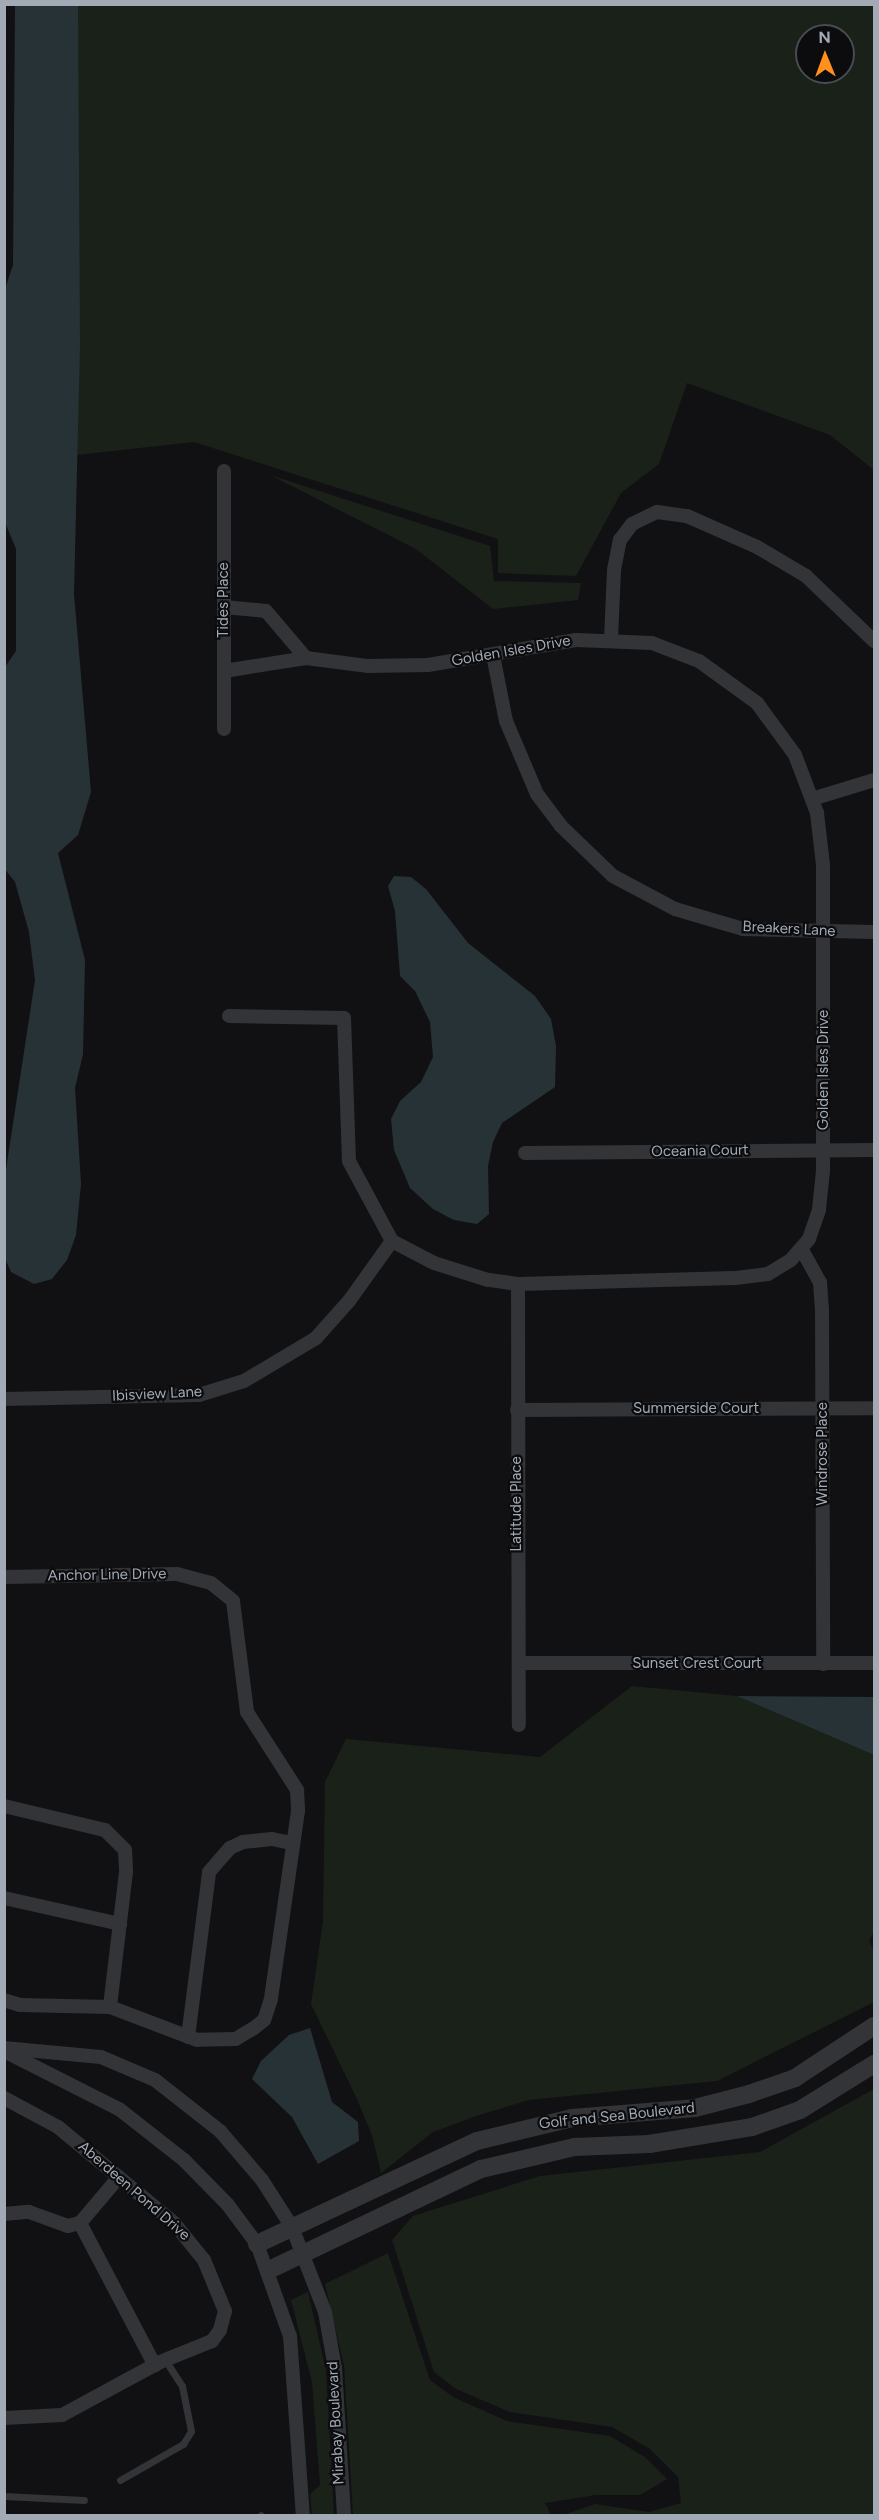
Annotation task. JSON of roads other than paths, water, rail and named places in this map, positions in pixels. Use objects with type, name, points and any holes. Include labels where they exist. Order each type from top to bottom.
[{"type":"street","name":"Tides Place","points":[[224,471],[224,729]]},
{"type":"street","points":[[610,639],[614,570],[620,540],[632,524],[657,512],[687,516],[786,564],[806,576],[874,641]]},
{"type":"street","points":[[224,607],[266,611],[306,658]]},
{"type":"street","name":"Golden Isles Drive","points":[[224,671],[306,658],[368,666],[429,665],[494,655],[534,645],[610,639],[652,643],[699,661],[757,703],[795,755],[812,799],[823,865],[824,1150],[819,1210],[802,1250]]},
{"type":"street","name":"Breakers Lane","points":[[494,655],[506,722],[537,794],[568,834],[612,876],[675,909],[743,929],[874,932]]},
{"type":"street","points":[[812,799],[874,780]]},
{"type":"street","points":[[229,1016],[344,1018],[349,1161],[392,1240],[434,1263],[488,1280],[518,1284],[733,1278],[768,1274],[802,1250]]},
{"type":"street","name":"Oceania Court","points":[[525,1153],[874,1150]]},
{"type":"street","name":"Ibisview Lane","points":[[4,1399],[199,1395],[244,1381],[316,1338],[349,1301],[392,1240]]},
{"type":"street","name":"Windrose Place","points":[[802,1250],[820,1282],[823,1408],[823,1664]]},
{"type":"street","name":"Latitude Place","points":[[518,1284],[519,1725]]},
{"type":"street","name":"Summerside Court","points":[[517,1410],[874,1408]]},
{"type":"street","name":"Anchor Line Drive","points":[[4,1577],[177,1574],[211,1583],[233,1601],[247,1712],[297,1791],[298,1811],[291,1843],[271,1998],[264,2019],[236,2039],[188,2037],[110,2007],[20,2005],[4,2000]]},
{"type":"street","name":"Sunset Crest Court","points":[[519,1664],[874,1663]]},
{"type":"street","points":[[4,1806],[105,1830],[116,1837],[125,1850],[126,1872],[110,2007]]},
{"type":"street","points":[[188,2037],[209,1872],[223,1854],[243,1842],[272,1839],[291,1843]]},
{"type":"street","points":[[4,1898],[120,1924]]},
{"type":"street","name":"Golf and Sea Boulevard","points":[[257,2244],[430,2160],[518,2129],[572,2118],[695,2108],[749,2094],[795,2078],[874,2026]]},
{"type":"street","name":"Mirabay Boulevard","points":[[4,2050],[102,2056],[155,2080],[220,2131],[262,2180],[292,2227],[325,2312],[335,2368],[344,2516]]},
{"type":"street","name":"Mirabay Boulevard","points":[[4,2050],[118,2109],[184,2160],[228,2205],[257,2244],[269,2270],[291,2336],[295,2364],[303,2516]]},
{"type":"street","name":"Golf and Sea Boulevard","points":[[269,2270],[481,2169],[575,2147],[702,2138],[752,2127],[800,2110],[874,2064]]},
{"type":"street","name":"Aberdeen Pond Drive","points":[[4,2098],[58,2127],[192,2240],[225,2311],[220,2330],[212,2342],[160,2363],[62,2415],[4,2418]]},
{"type":"street","points":[[4,2214],[28,2212],[68,2226],[80,2223],[119,2177]]},
{"type":"street","points":[[80,2223],[160,2363]]},
{"type":"lane","points":[[120,2480],[183,2444],[191,2431],[182,2386],[160,2363]]},
{"type":"lane","points":[[4,2496],[84,2499]]}]
